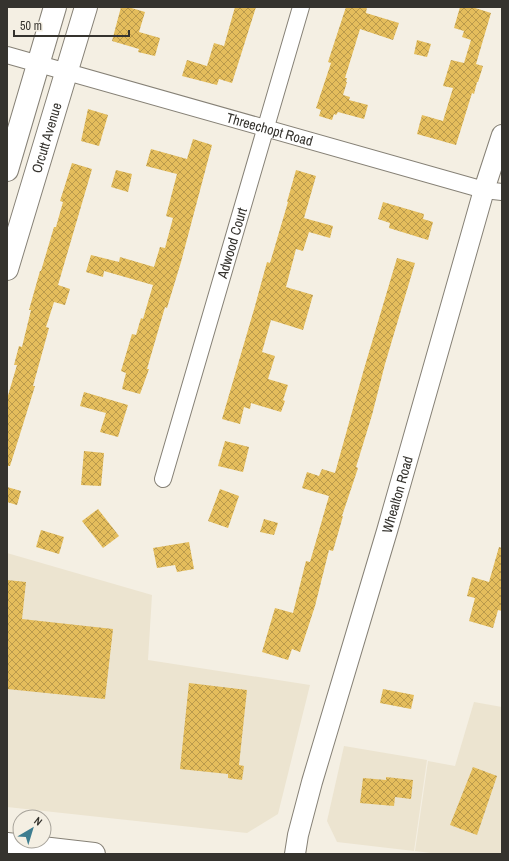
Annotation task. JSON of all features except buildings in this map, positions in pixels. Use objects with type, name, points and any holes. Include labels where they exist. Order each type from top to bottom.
[{"type":"main road","name":"Orcutt Avenue","points":[[7,170],[55,7]]},
{"type":"main road","name":"Orcutt Avenue","points":[[7,269],[86,7]]},
{"type":"main road","points":[[7,844],[94,854]]},
{"type":"street","name":"Adwood Court","points":[[162,479],[301,7]]},
{"type":"street","name":"Threechopt Road","points":[[7,54],[66,72],[493,191]]},
{"type":"street","name":"Whealton Road","points":[[295,854],[298,835],[312,782],[389,524],[493,191],[502,135]]},
{"type":"shaded area","points":[[7,553],[152,595],[148,660],[310,685],[278,814],[247,833],[52,812],[52,809],[7,807]]},
{"type":"shaded area","points":[[474,702],[502,707],[502,854],[439,854],[415,851],[428,761],[455,766]]},
{"type":"shaded area","points":[[344,746],[427,760],[414,851],[337,842],[327,821]]}]
